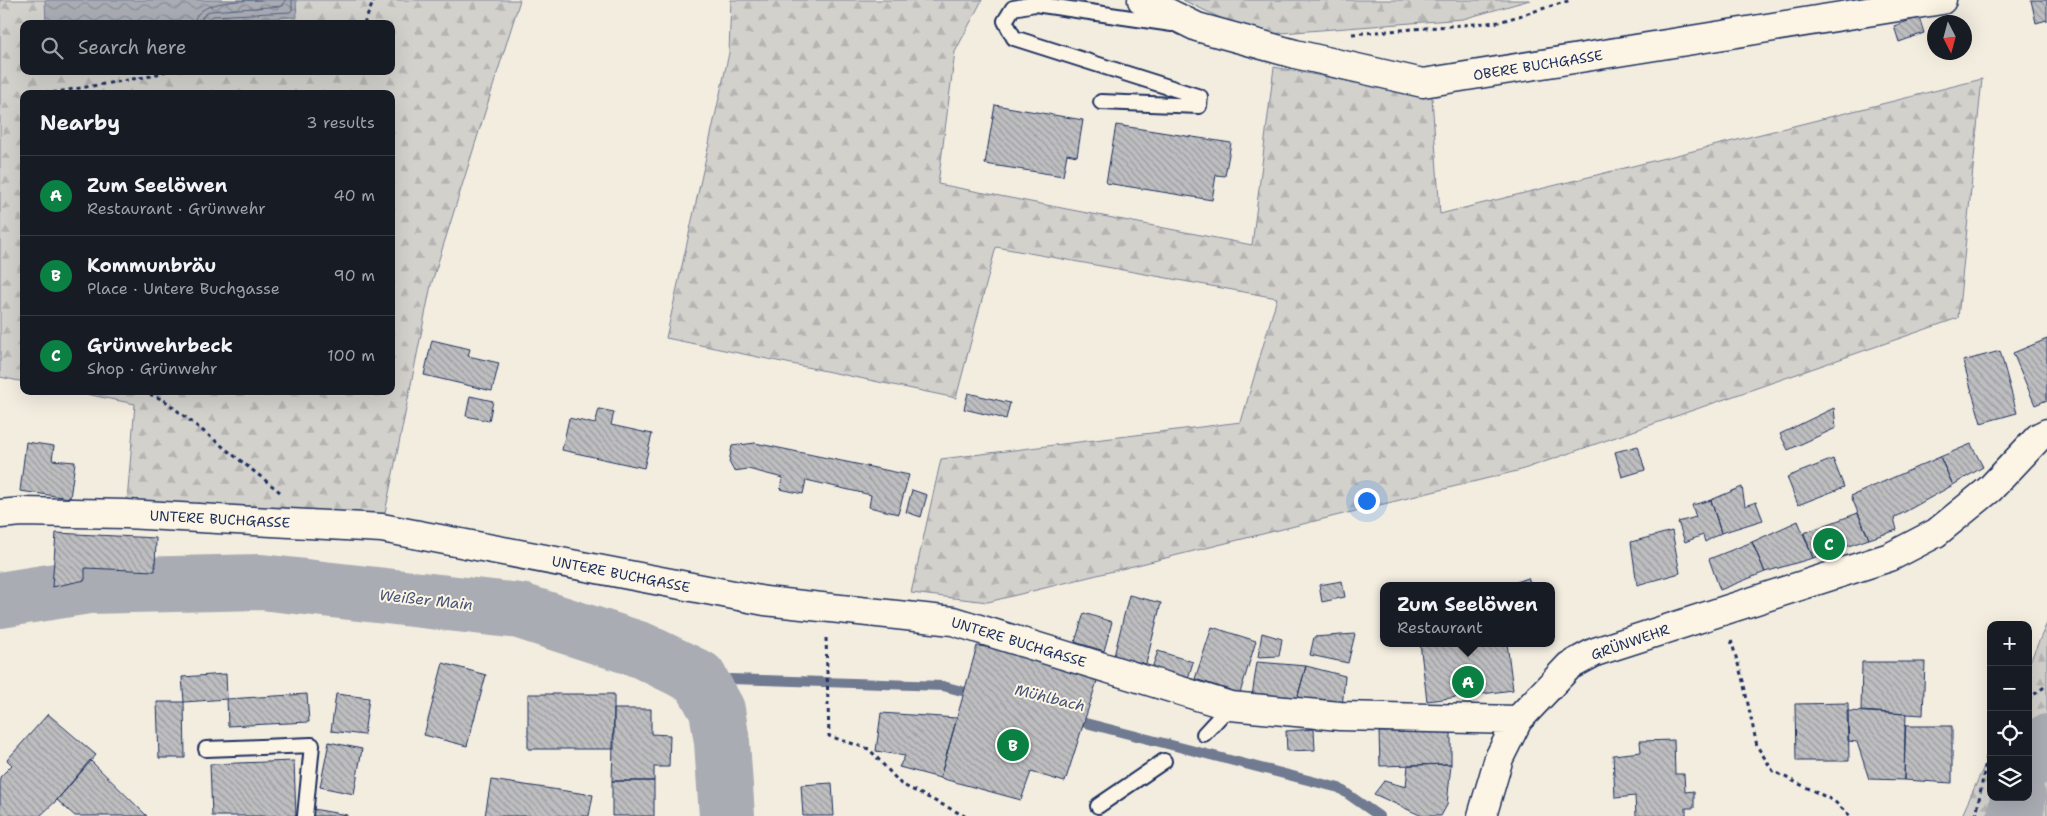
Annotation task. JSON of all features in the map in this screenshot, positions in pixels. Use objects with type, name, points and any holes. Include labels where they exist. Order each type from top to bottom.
[{"type":"street","name":"OBERE BUCHGASSE","points":[[1142,0],[1197,27],[1295,54],[1423,83],[1942,0]]},
{"type":"street","name":"GRÜNWEHR","points":[[1483,815],[1499,758],[1518,720],[1569,666],[1595,652],[1890,558],[1936,533],[1990,489],[2043,435]]},
{"type":"street","name":"UNTERE BUCHGASSE","points":[[0,514],[22,512],[126,514],[382,528],[765,601],[953,621],[1230,706]]},
{"type":"street","points":[[1230,706],[1340,716],[1518,720]]},
{"type":"lane","points":[[1101,102],[1199,106],[1200,97],[1014,38],[1005,21],[1013,8],[1035,4],[1197,27]]},
{"type":"lane","points":[[1204,734],[1230,706]]},
{"type":"lane","points":[[206,749],[312,745],[304,816]]},
{"type":"lane","points":[[1098,806],[1164,762]]},
{"type":"path","points":[[366,20],[374,0]]},
{"type":"path","points":[[1347,35],[1499,22],[1572,0]]},
{"type":"path","points":[[69,90],[154,75]]},
{"type":"path","points":[[152,395],[164,400],[284,495]]},
{"type":"path","points":[[1723,611],[1743,681],[1757,746],[1773,771],[1834,801],[1850,816]]},
{"type":"path","points":[[827,671],[829,736],[869,749],[901,784],[965,816]]},
{"type":"path","points":[[2032,696],[2047,685]]},
{"type":"path","points":[[1976,816],[1987,756]]},
{"type":"green space","points":[[0,0],[520,0],[431,285],[382,528],[126,514],[135,404],[91,395],[395,395],[395,90],[20,90],[20,381],[0,377]]},
{"type":"green space","points":[[731,0],[982,0],[955,52],[938,184],[1252,245],[1274,67],[1432,97],[1440,214],[1982,79],[1958,318],[1521,470],[988,602],[911,593],[941,459],[1241,422],[1277,298],[996,247],[956,398],[666,338],[729,53]]},
{"type":"green space","points":[[1183,0],[1530,0],[1463,19],[1256,35]]},
{"type":"green space","points":[[2047,623],[2047,816],[1964,816],[1963,813],[1987,760],[1987,801],[2032,801],[2032,657]]},
{"type":"water","points":[[45,0],[296,0],[297,17],[241,20],[46,20]]},
{"type":"building","points":[[2031,0],[2047,0],[2047,20],[2036,23]]},
{"type":"building","points":[[1919,17],[1924,33],[1899,42],[1894,26]]},
{"type":"building","points":[[995,105],[1083,120],[1077,156],[1067,154],[1063,176],[985,164]]},
{"type":"building","points":[[1116,125],[1231,143],[1225,176],[1216,175],[1212,200],[1106,183]]},
{"type":"building","points":[[2047,339],[2047,400],[2035,405],[2013,353]]},
{"type":"building","points":[[432,340],[470,349],[468,356],[499,363],[492,391],[424,375]]},
{"type":"building","points":[[2000,351],[2017,413],[1981,423],[1963,361]]},
{"type":"building","points":[[968,393],[1010,403],[1006,419],[964,409]]},
{"type":"building","points":[[470,396],[493,401],[489,421],[466,416]]},
{"type":"building","points":[[1834,408],[1836,428],[1788,450],[1780,434]]},
{"type":"building","points":[[599,409],[614,412],[611,425],[652,434],[644,468],[562,450],[569,418],[595,424]]},
{"type":"building","points":[[26,442],[54,446],[52,460],[75,462],[70,498],[20,491]]},
{"type":"building","points":[[755,443],[909,475],[898,514],[869,507],[871,495],[806,480],[803,494],[780,489],[783,478],[748,469],[734,471],[729,462],[732,446]]},
{"type":"building","points":[[1971,444],[1983,467],[1953,485],[1940,457]]},
{"type":"building","points":[[1638,446],[1645,470],[1622,477],[1615,452]]},
{"type":"building","points":[[1940,457],[1953,485],[1894,518],[1897,530],[1869,539],[1851,496]]},
{"type":"building","points":[[1833,459],[1844,487],[1798,505],[1787,477]]},
{"type":"building","points":[[1742,487],[1745,506],[1756,502],[1763,520],[1721,533],[1711,500]]},
{"type":"building","points":[[912,490],[927,495],[921,517],[906,512]]},
{"type":"building","points":[[1711,500],[1721,533],[1705,542],[1703,535],[1685,542],[1678,522],[1696,517],[1692,505]]},
{"type":"building","points":[[1858,513],[1869,539],[1813,558],[1804,533]]},
{"type":"building","points":[[1798,521],[1813,558],[1765,572],[1752,542]]},
{"type":"building","points":[[1672,531],[1680,573],[1637,585],[1631,542]]},
{"type":"building","points":[[56,533],[156,538],[155,571],[85,568],[85,580],[52,587]]},
{"type":"building","points":[[1752,542],[1765,572],[1720,590],[1709,559]]},
{"type":"building","points":[[1528,578],[1530,582],[1516,582]]},
{"type":"building","points":[[1342,581],[1345,597],[1322,602],[1319,585]]},
{"type":"building","points":[[1129,595],[1161,603],[1146,664],[1114,656]]},
{"type":"building","points":[[1084,613],[1112,622],[1104,651],[1075,642]]},
{"type":"building","points":[[1212,627],[1256,641],[1240,693],[1195,679]]},
{"type":"building","points":[[1262,633],[1282,639],[1279,656],[1258,657]]},
{"type":"building","points":[[1355,634],[1348,663],[1310,655],[1314,637]]},
{"type":"building","points":[[977,646],[1029,651],[1097,681],[1065,782],[1031,772],[1021,800],[940,778]]},
{"type":"building","points":[[1420,647],[1508,647],[1513,690],[1427,701]]},
{"type":"building","points":[[1158,651],[1193,662],[1188,679],[1152,668]]},
{"type":"building","points":[[1257,662],[1306,666],[1297,699],[1252,696]]},
{"type":"building","points":[[1862,662],[1925,662],[1923,715],[1861,711]]},
{"type":"building","points":[[443,663],[486,675],[467,746],[424,735]]},
{"type":"building","points":[[1306,666],[1345,676],[1342,708],[1297,699]]},
{"type":"building","points":[[226,674],[227,699],[184,702],[182,677]]},
{"type":"building","points":[[307,694],[309,722],[228,726],[227,699]]},
{"type":"building","points":[[336,694],[369,698],[364,735],[331,731]]},
{"type":"building","points":[[528,694],[614,694],[614,749],[528,749]]},
{"type":"building","points":[[157,702],[184,702],[185,758],[159,758]]},
{"type":"building","points":[[1848,703],[1849,761],[1796,761],[1795,704]]},
{"type":"building","points":[[614,709],[651,709],[651,734],[670,735],[669,767],[654,767],[654,781],[612,781]]},
{"type":"building","points":[[1847,711],[1906,714],[1904,780],[1869,779],[1857,742],[1848,741]]},
{"type":"building","points":[[881,713],[957,718],[940,778],[899,767],[905,756],[876,751]]},
{"type":"building","points":[[48,714],[96,755],[57,800],[40,816],[0,816],[0,777],[12,765],[7,760]]},
{"type":"building","points":[[1905,726],[1952,726],[1952,783],[1904,780]]},
{"type":"building","points":[[1314,729],[1315,750],[1287,751],[1286,731]]},
{"type":"building","points":[[1451,730],[1451,764],[1380,766],[1379,732]]},
{"type":"building","points":[[1674,740],[1675,774],[1684,774],[1685,792],[1694,791],[1694,808],[1686,808],[1686,816],[1636,816],[1635,796],[1615,798],[1613,755],[1641,752],[1640,741]]},
{"type":"building","points":[[329,742],[362,749],[354,794],[320,787]]},
{"type":"building","points":[[90,760],[147,816],[75,816],[57,800]]},
{"type":"building","points":[[294,761],[296,816],[212,816],[210,764]]},
{"type":"building","points":[[1451,764],[1447,805],[1441,816],[1422,816],[1374,794],[1384,781],[1406,787],[1408,765]]},
{"type":"building","points":[[491,780],[593,795],[589,816],[485,816]]},
{"type":"building","points":[[612,781],[654,781],[654,816],[612,816]]},
{"type":"building","points":[[832,783],[834,816],[803,816],[801,785]]},
{"type":"building","points":[[313,809],[347,815],[347,816],[312,816]]},
{"type":"waterway","name":"Weißer Main","points":[[0,600],[88,586],[261,582],[520,611],[641,650],[699,678],[717,710],[722,742],[727,816]]},
{"type":"waterway","name":"Mühlbach","points":[[699,678],[943,686],[977,695]]},
{"type":"waterway","name":"Mühlbach","points":[[1070,719],[1339,788],[1379,816]]},
{"type":"waterway","name":"Weißer Main","points":[[2032,758],[2047,742]]},
{"type":"waterway","name":"Weißer Main","points":[[2015,816],[2017,801]]},
{"type":"place","name":"Grünwehrbeck","points":[[1829,544]]},
{"type":"place","name":"Zum Seelöwen","points":[[1468,682]]},
{"type":"place","name":"Kommunbräu","points":[[1013,745]]}]
